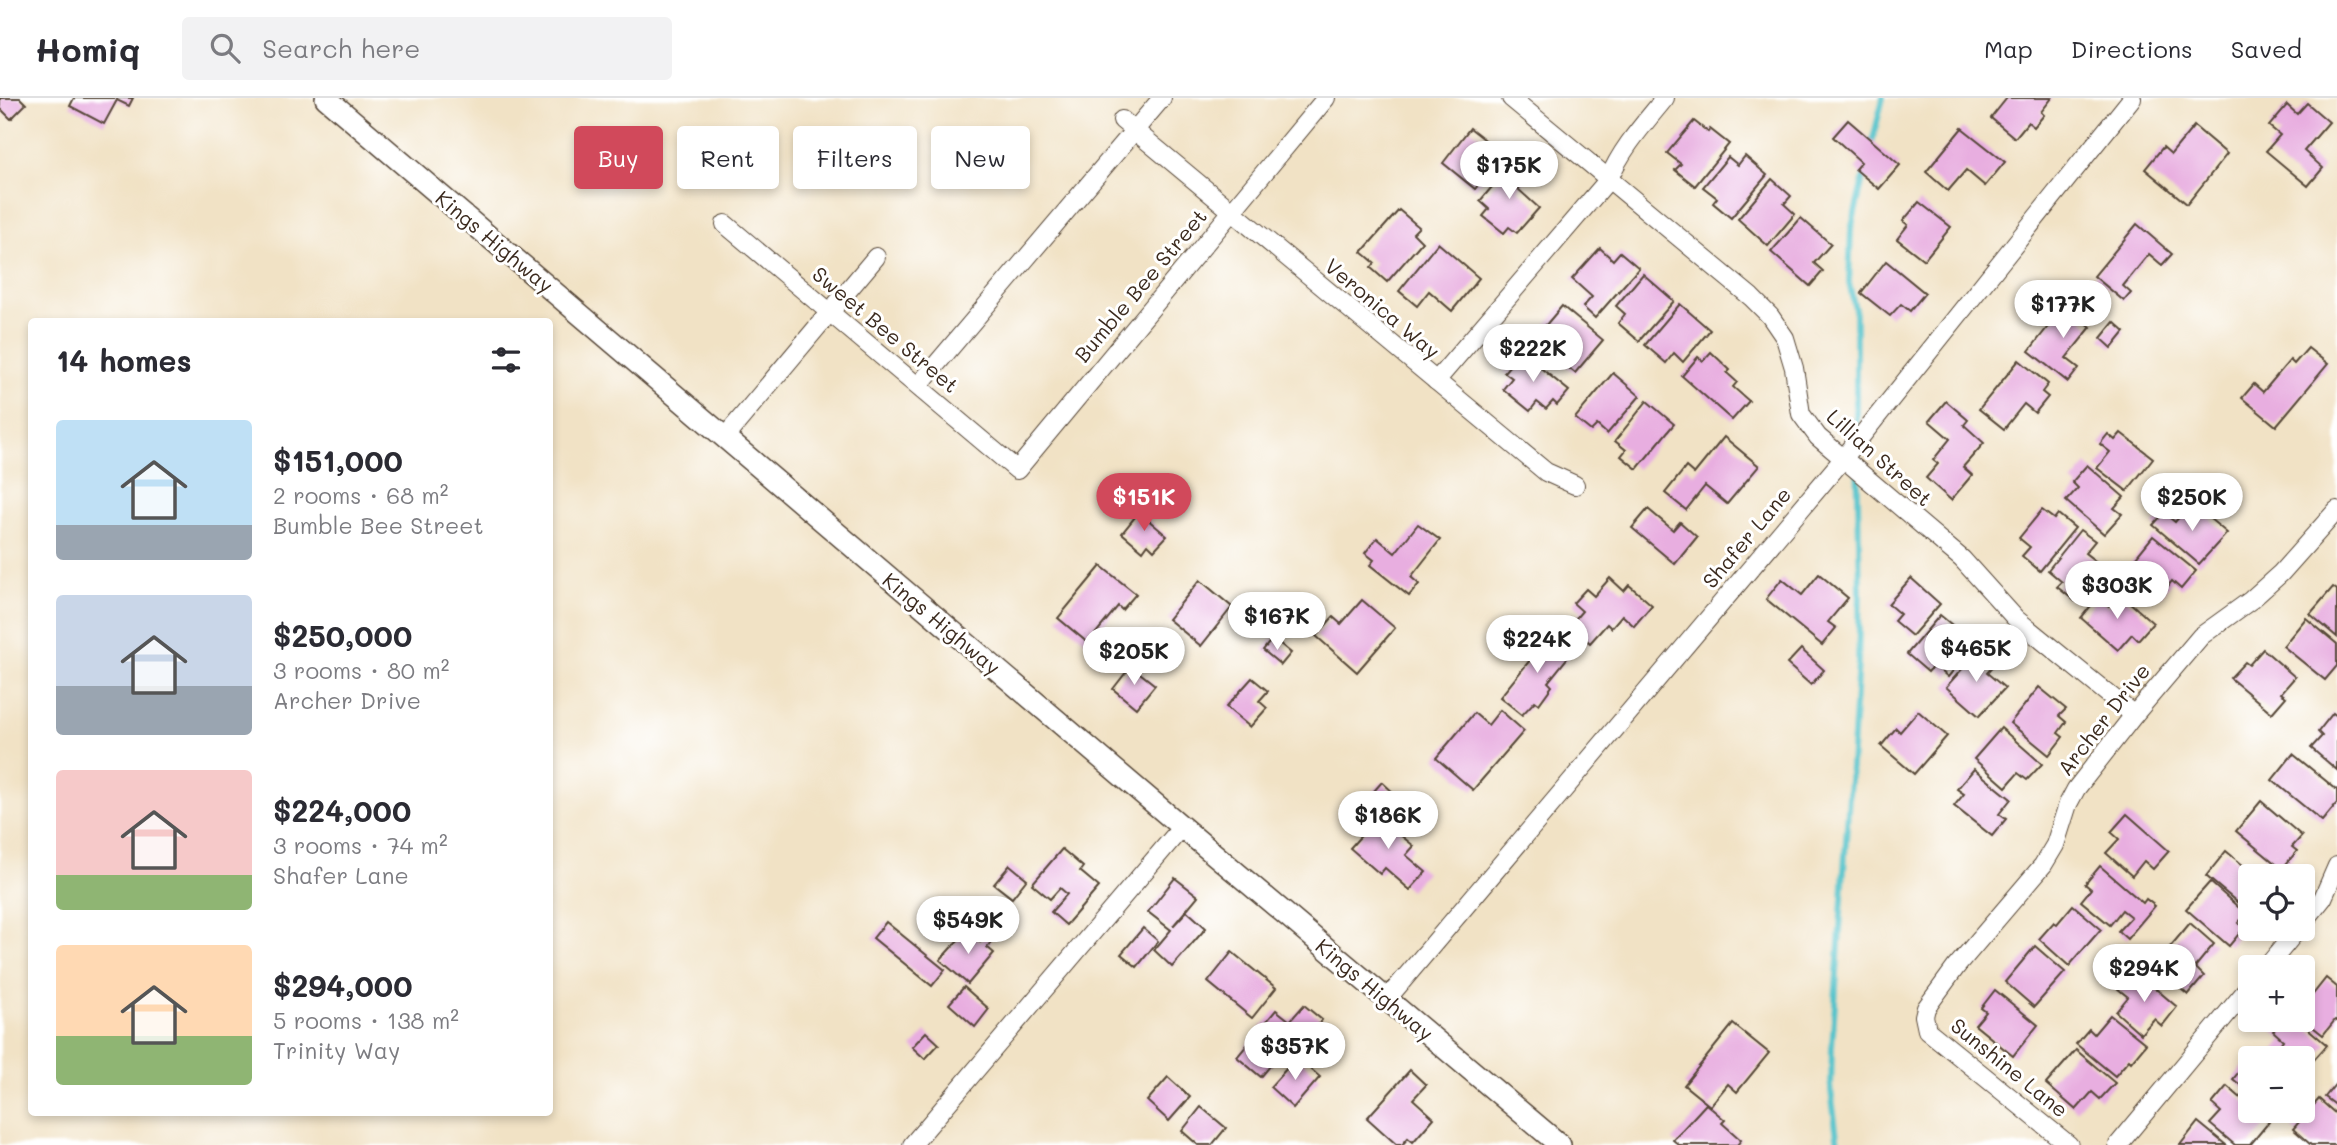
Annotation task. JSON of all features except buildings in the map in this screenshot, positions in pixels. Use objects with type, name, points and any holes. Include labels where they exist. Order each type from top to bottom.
[{"type":"street","name":"Kings Highway","points":[[326,98],[1560,1145]]},
{"type":"street","points":[[918,386],[1128,126],[1162,98]]},
{"type":"street","name":"Bumble Bee Street","points":[[1017,470],[1325,98]]},
{"type":"street","name":"Lillian Street","points":[[1511,98],[1751,297],[1770,316],[1785,338],[1794,368],[1801,414],[1818,437],[1962,559],[2016,618],[2134,715]]},
{"type":"street","points":[[1436,382],[1609,179],[1615,163],[1626,147],[1665,98]]},
{"type":"street","name":"Shafer Lane","points":[[1387,999],[1843,459],[2132,98]]},
{"type":"street","name":"Veronica Way","points":[[1128,126],[1546,472],[1575,485]]},
{"type":"street","name":"Sweet Bee Street","points":[[725,224],[1017,470]]},
{"type":"street","points":[[725,437],[876,257]]},
{"type":"street","name":"Archer Drive","points":[[1924,1022],[1926,1008],[1956,967],[2043,865],[2055,845],[2068,804],[2076,789],[2134,715],[2201,636],[2251,600],[2281,573],[2337,510]]},
{"type":"street","points":[[912,1145],[1182,827]]},
{"type":"street","points":[[2315,908],[2323,898],[2337,866]]},
{"type":"street","points":[[2277,955],[2288,941]]},
{"type":"street","points":[[2118,1145],[2238,1000]]},
{"type":"street","name":"Sunshine Lane","points":[[1924,1022],[1927,1030],[2069,1145]]},
{"type":"waterway","points":[[1871,147],[1883,98]]},
{"type":"waterway","points":[[1856,434],[1856,314],[1849,283],[1851,230],[1865,171]]},
{"type":"waterway","points":[[1838,1145],[1831,1090],[1832,1047],[1858,662],[1860,591],[1857,449]]}]
